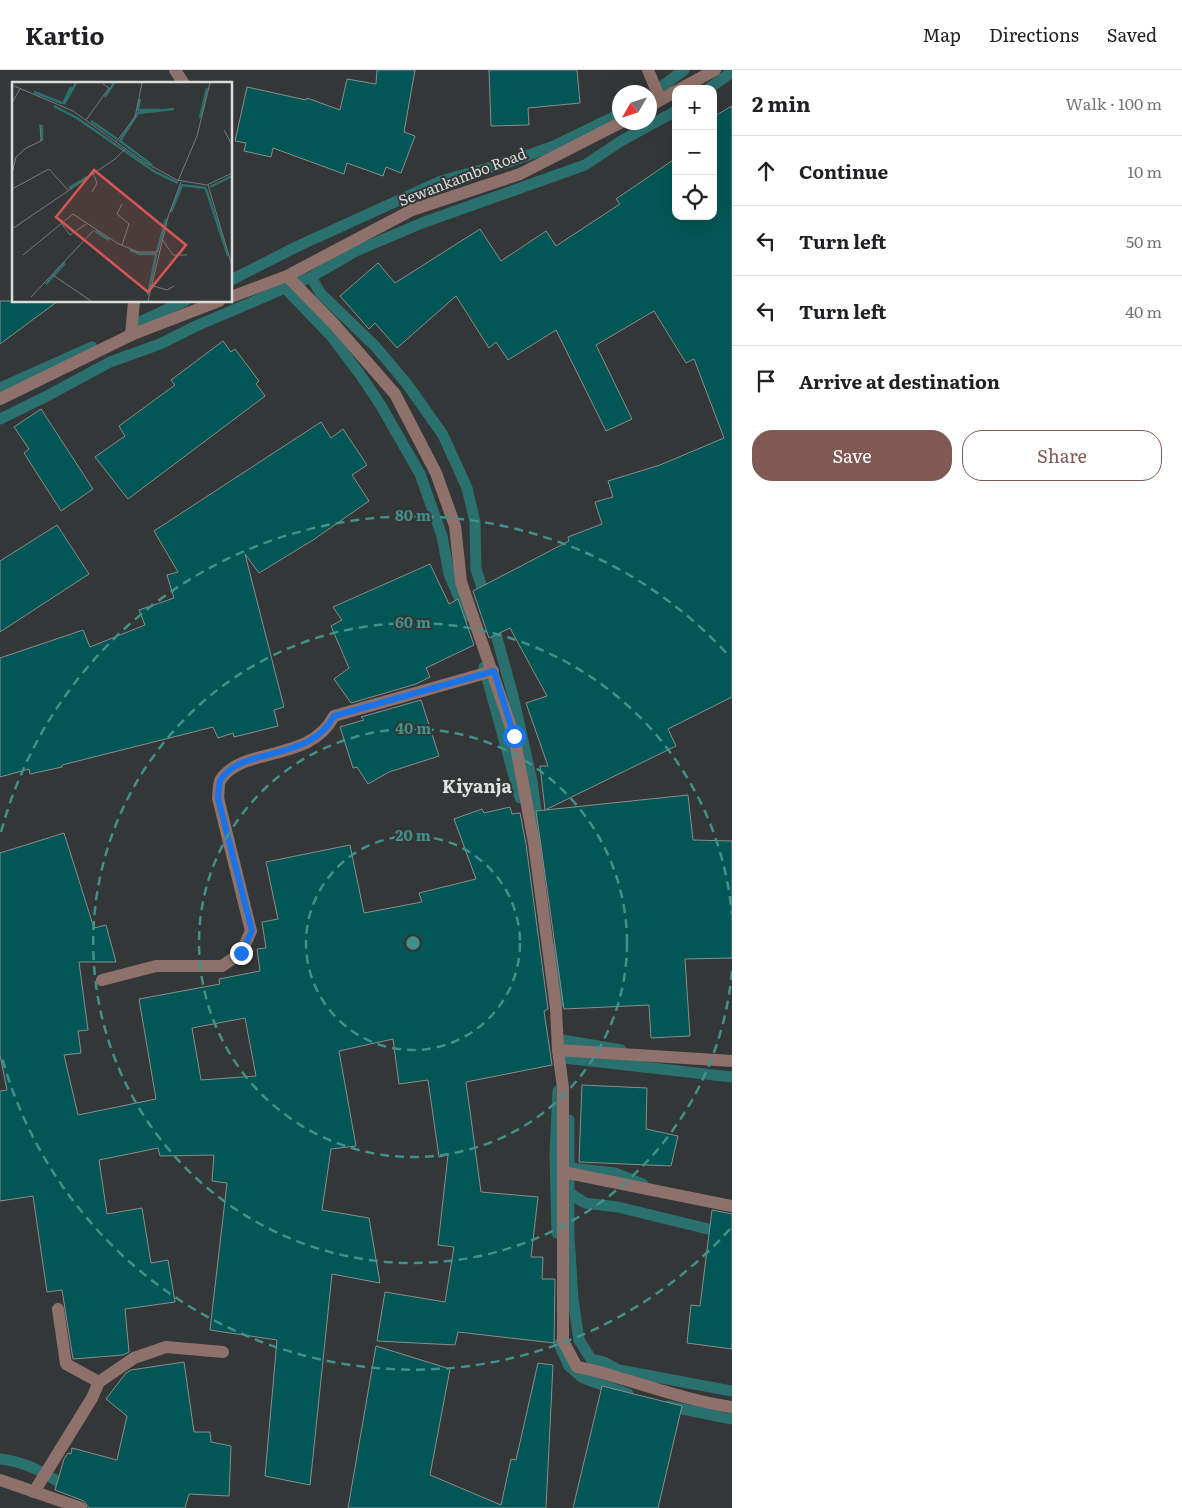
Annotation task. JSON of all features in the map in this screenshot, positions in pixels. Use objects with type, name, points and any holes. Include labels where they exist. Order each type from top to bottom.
[{"type":"street","points":[[175,70],[183,82]]},
{"type":"street","points":[[648,70],[651,85]]},
{"type":"street","points":[[687,85],[715,70]]},
{"type":"street","points":[[657,102],[672,93]]},
{"type":"street","name":"Sewankambo Road","points":[[232,297],[286,276],[412,210],[520,174],[612,127]]},
{"type":"street","points":[[286,276],[333,322],[395,394],[436,473],[455,526],[461,582],[494,671],[514,736],[534,843],[556,1008],[562,1088],[563,1341],[577,1367],[599,1370],[628,1381],[709,1403],[732,1407]]},
{"type":"street","points":[[131,335],[134,302]]},
{"type":"street","points":[[0,399],[131,335],[216,302]]},
{"type":"street","points":[[102,980],[156,966],[222,966],[241,953],[252,931],[218,798],[220,780],[234,766],[303,745],[328,728],[334,716],[494,671]]},
{"type":"street","points":[[558,1050],[732,1061]]},
{"type":"street","points":[[563,1172],[732,1206]]},
{"type":"street","points":[[58,1309],[66,1364],[99,1382]]},
{"type":"street","points":[[34,1492],[92,1398],[99,1382],[134,1358],[166,1347],[222,1352]]},
{"type":"street","points":[[0,1480],[81,1508]]},
{"type":"building","points":[[377,70],[415,70],[404,132],[415,136],[401,173],[386,167],[383,176],[347,163],[344,174],[273,148],[271,157],[244,151],[246,143],[235,141],[247,87],[306,100],[307,98],[340,110],[347,79],[376,84]]},
{"type":"building","points":[[489,70],[577,70],[580,103],[528,108],[529,125],[491,126]]},
{"type":"building","points":[[732,106],[732,697],[668,729],[676,746],[545,810],[540,766],[548,766],[526,703],[547,696],[510,628],[489,638],[473,591],[569,541],[568,537],[602,524],[595,502],[613,497],[608,481],[660,465],[724,438],[694,359],[686,363],[654,311],[596,345],[632,419],[606,431],[556,330],[508,360],[496,342],[489,348],[456,296],[397,348],[375,323],[369,329],[340,296],[378,263],[395,283],[480,229],[501,261],[546,231],[556,246],[620,204],[616,199],[672,161],[672,220],[717,220],[717,115]]},
{"type":"building","points":[[0,301],[57,302],[0,344]]},
{"type":"building","points":[[223,341],[231,352],[235,349],[259,381],[256,384],[265,396],[128,499],[95,457],[125,436],[119,426],[175,385],[171,380]]},
{"type":"building","points":[[41,409],[93,489],[61,511],[24,453],[29,449],[14,427]]},
{"type":"building","points":[[321,422],[331,438],[343,429],[367,465],[352,475],[369,501],[313,540],[259,573],[245,554],[284,707],[274,710],[278,726],[234,737],[233,733],[218,738],[213,727],[62,765],[62,767],[30,774],[29,769],[0,777],[0,658],[83,630],[90,647],[145,625],[139,610],[174,598],[167,575],[178,572],[154,531]]},
{"type":"building","points":[[57,525],[89,574],[0,632],[0,561]]},
{"type":"building","points":[[430,564],[449,604],[458,599],[474,645],[426,668],[430,677],[416,684],[351,703],[334,679],[349,668],[331,626],[342,620],[333,607]]},
{"type":"building","points":[[421,700],[439,756],[389,772],[368,784],[357,767],[353,768],[340,727],[364,720],[361,717]]},
{"type":"building","points":[[688,795],[693,840],[732,841],[732,958],[685,959],[690,1036],[651,1038],[649,1005],[564,1009],[536,811]]},
{"type":"building","points":[[510,807],[512,814],[520,813],[526,844],[548,1009],[544,1011],[552,1065],[466,1082],[481,1192],[538,1197],[531,1257],[543,1257],[542,1279],[555,1279],[554,1343],[458,1332],[455,1345],[377,1341],[385,1292],[445,1302],[454,1247],[438,1245],[448,1155],[439,1157],[428,1080],[399,1084],[393,1039],[339,1051],[356,1146],[331,1149],[322,1210],[369,1218],[380,1283],[332,1274],[310,1485],[265,1476],[277,1340],[210,1330],[227,1183],[212,1181],[214,1155],[160,1156],[158,1148],[99,1160],[107,1214],[142,1208],[151,1263],[168,1260],[175,1302],[125,1309],[129,1352],[123,1355],[73,1359],[62,1290],[47,1292],[33,1196],[0,1201],[0,1091],[7,1090],[0,1055],[0,853],[64,833],[94,928],[106,925],[116,962],[79,962],[88,1030],[78,1031],[81,1053],[64,1055],[78,1115],[156,1099],[139,999],[220,984],[219,979],[260,971],[257,949],[266,948],[262,922],[278,919],[266,862],[350,845],[364,913],[422,902],[419,893],[476,879],[454,819],[482,809],[484,813]],"holes":[[[245,1018],[256,1076],[201,1080],[192,1028]]]},
{"type":"building","points":[[582,1085],[647,1088],[646,1129],[678,1136],[671,1166],[579,1162]]},
{"type":"building","points":[[712,1210],[732,1214],[732,1349],[687,1343],[691,1305],[700,1306]]},
{"type":"building","points":[[376,1346],[450,1369],[430,1475],[501,1505],[511,1459],[516,1460],[538,1363],[553,1365],[546,1508],[348,1508]]},
{"type":"building","points":[[184,1362],[194,1432],[210,1432],[211,1442],[231,1446],[229,1496],[189,1494],[185,1508],[89,1508],[84,1501],[55,1490],[64,1459],[68,1453],[71,1454],[72,1448],[117,1460],[127,1416],[106,1399],[126,1373],[131,1370]]},
{"type":"building","points":[[602,1386],[682,1406],[658,1508],[573,1508]]},
{"type":"waterway","points":[[661,87],[684,70]]},
{"type":"waterway","points":[[714,85],[732,72]]},
{"type":"waterway","points":[[0,419],[110,362],[160,344],[196,326],[311,277],[356,251],[422,223],[585,165],[621,141],[672,113]]},
{"type":"waterway","points":[[232,279],[298,246],[441,181],[506,163],[554,146],[612,118]]},
{"type":"waterway","points":[[311,277],[321,294],[375,346],[407,384],[443,435],[467,488],[475,522],[476,569],[486,600]]},
{"type":"waterway","points":[[285,288],[331,336],[359,373],[380,404],[420,474],[442,536],[449,574],[467,616]]},
{"type":"waterway","points":[[140,322],[183,302]]},
{"type":"waterway","points":[[0,388],[92,347]]},
{"type":"waterway","points":[[492,620],[513,696],[532,781],[545,875]]},
{"type":"waterway","points":[[484,667],[520,798]]},
{"type":"waterway","points":[[556,948],[560,1002]]},
{"type":"waterway","points":[[563,1040],[621,1050]]},
{"type":"waterway","points":[[564,1058],[732,1077]]},
{"type":"waterway","points":[[557,1233],[555,1154],[558,1091]]},
{"type":"waterway","points":[[569,1120],[569,1236],[573,1299],[579,1340],[591,1359],[604,1362],[619,1370],[732,1391]]},
{"type":"waterway","points":[[570,1168],[615,1173],[643,1184]]},
{"type":"waterway","points":[[571,1194],[585,1203],[618,1207],[732,1235]]},
{"type":"waterway","points":[[559,1344],[569,1366],[583,1378],[628,1394]]},
{"type":"waterway","points":[[668,1406],[732,1419]]},
{"type":"waterway","points":[[0,1459],[19,1463],[37,1470],[70,1490]]},
{"type":"district","name":"Kiyanja","points":[[477,785]]},
{"type":"route","points":[[241,953],[252,931],[218,798],[220,780],[234,766],[303,745],[328,728],[334,716],[494,671],[514,736]]}]
